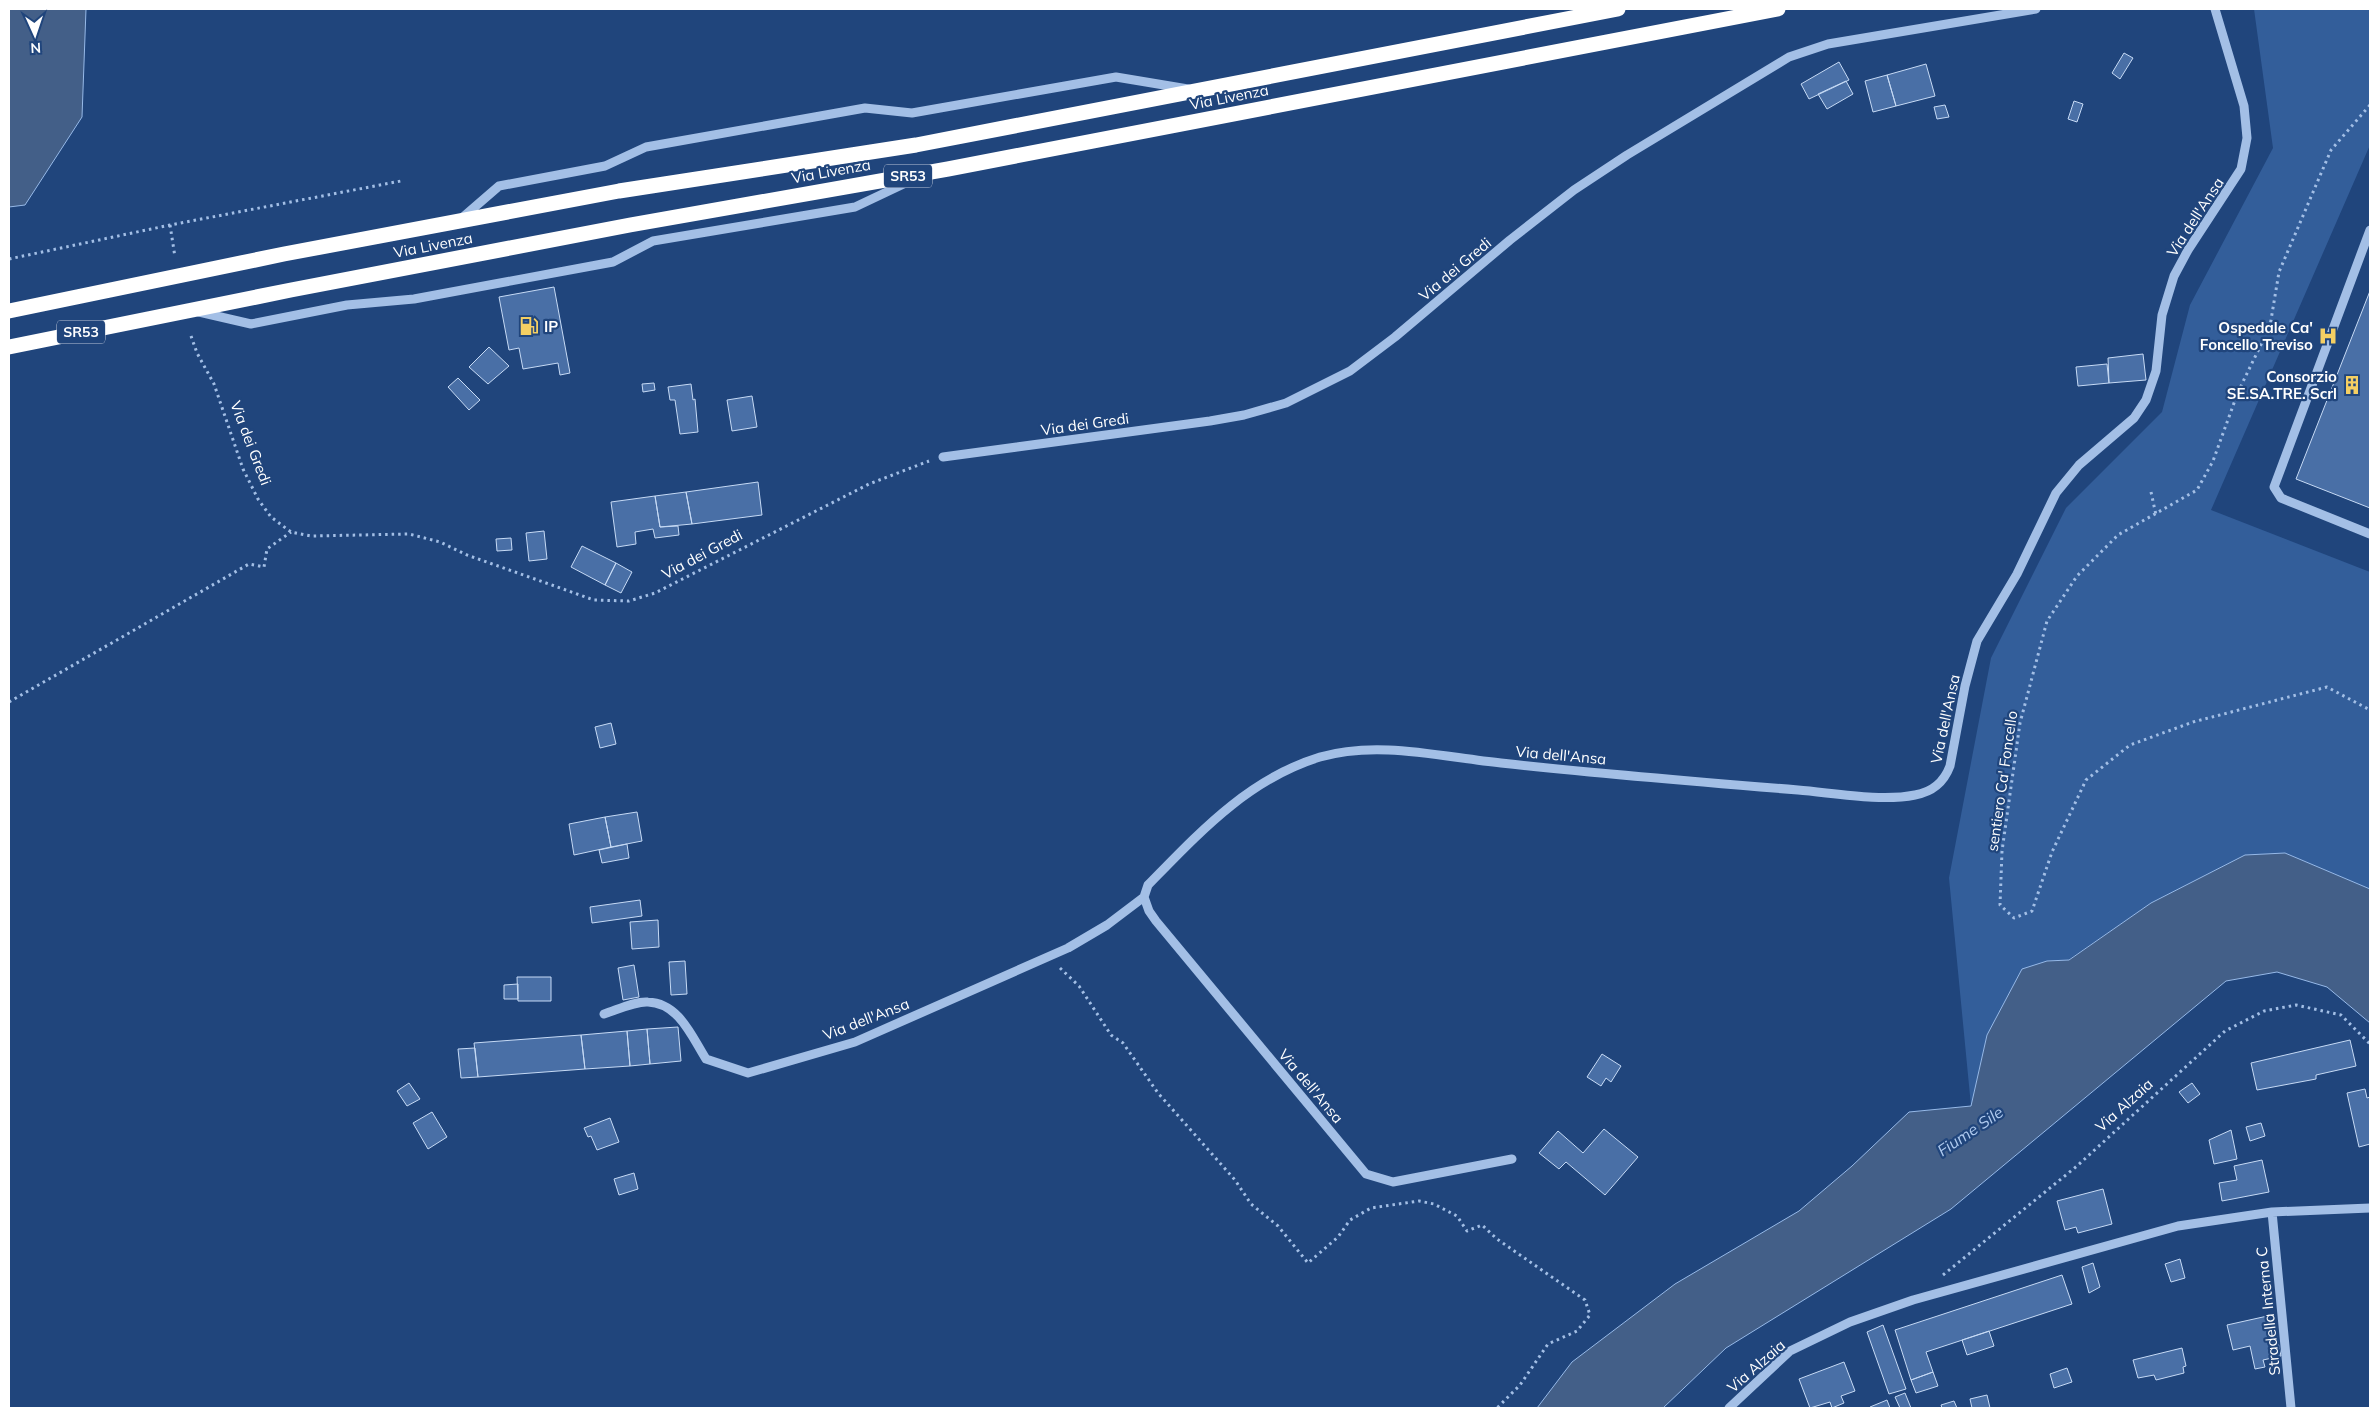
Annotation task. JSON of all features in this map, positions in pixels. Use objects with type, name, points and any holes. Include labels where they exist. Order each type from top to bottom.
[{"type":"highway","name":"Via Livenza","points":[[9,312],[284,254],[619,191],[916,144],[1618,9]]},
{"type":"highway","name":"Via Livenza","points":[[9,347],[630,225],[930,172],[1778,9]]},
{"type":"street","name":"Via dei Gredi","points":[[943,457],[1210,421],[1244,415],[1286,403],[1330,382],[1368,358],[1510,240],[1574,190],[1627,155],[1789,57],[1828,44],[2036,9]]},
{"type":"street","name":"Via dell'Ansa","points":[[604,1014],[648,1002],[667,1007],[684,1023],[706,1060],[748,1072],[855,1042],[1048,957],[1094,934],[1144,897],[1148,885],[1237,799],[1282,772],[1320,757],[1340,753],[1393,751],[1642,777],[1872,796],[1908,796],[1935,787],[1947,774],[1950,766],[1965,686],[1977,641],[2017,574],[2056,493],[2079,465],[2134,418],[2146,400],[2156,371],[2162,315],[2174,276],[2188,250],[2236,181],[2241,169],[2247,138],[2244,106],[2215,9]]},
{"type":"street","points":[[458,222],[499,186],[605,166],[646,147],[866,108],[912,113],[1116,77],[1194,90]]},
{"type":"street","points":[[191,310],[251,324],[347,305],[414,299],[613,262],[653,241],[855,207],[930,172]]},
{"type":"street","points":[[2370,230],[2274,487],[2281,498],[2370,534]]},
{"type":"street","name":"Via dell'Ansa","points":[[1144,897],[1149,912],[1156,921],[1366,1174],[1393,1182],[1512,1159]]},
{"type":"street","name":"Via Alzaia","points":[[1729,1408],[1790,1351],[1850,1322],[1912,1300],[2178,1226],[2272,1212],[2370,1208]]},
{"type":"street","name":"Stradella Interna C","points":[[2272,1212],[2291,1408]]},
{"type":"path","name":"sentiero Ca' Foncello","points":[[2370,106],[2331,150],[2280,272],[2270,326],[2238,392],[2213,461],[2197,490],[2118,536],[2077,576],[2047,621],[2020,723],[2002,851],[2000,904],[2014,918],[2032,911],[2052,852],[2086,780],[2130,745],[2193,722],[2327,686],[2370,710]]},
{"type":"path","points":[[9,259],[170,225],[401,181]]},
{"type":"path","points":[[170,225],[175,256]]},
{"type":"path","name":"Via dei Gredi","points":[[191,336],[196,353],[214,384],[243,470],[258,499],[272,517],[291,532],[311,536],[395,534],[420,536],[440,542],[467,555],[527,578],[594,600],[629,601],[666,588],[869,484],[902,470],[943,457]]},
{"type":"path","points":[[2151,492],[2156,515]]},
{"type":"path","points":[[9,702],[250,564],[264,567],[267,548],[291,532]]},
{"type":"path","points":[[1048,957],[1079,986],[1111,1035],[1123,1043],[1158,1093],[1235,1180],[1251,1204],[1278,1226],[1308,1263],[1338,1237],[1350,1220],[1370,1208],[1418,1201],[1434,1204],[1457,1216],[1467,1231],[1482,1225],[1497,1239],[1585,1300],[1590,1315],[1586,1320],[1577,1331],[1548,1344],[1520,1385],[1497,1408]]},
{"type":"path","name":"Via Alzaia","points":[[1935,1281],[2077,1166],[2226,1031],[2264,1010],[2296,1005],[2341,1015],[2370,1044]]},
{"type":"shaded area","points":[[2254,9],[2370,9],[2370,145],[2211,510],[2370,572],[2370,889],[2285,853],[2245,855],[2151,903],[2068,960],[2047,961],[1987,1035],[1971,1106],[1949,878],[1991,658],[2066,508],[2162,412],[2190,305],[2273,148]]},
{"type":"water","points":[[9,9],[86,9],[82,117],[25,205],[9,207]]},
{"type":"water","name":"Fiume Sile","points":[[2285,853],[2370,889],[2370,1023],[2327,987],[2277,972],[2226,981],[1951,1209],[1726,1348],[1663,1408],[1537,1408],[1572,1362],[1675,1284],[1799,1211],[1852,1166],[1909,1112],[1971,1106],[1987,1035],[2022,969],[2047,961],[2069,960],[2151,903],[2245,855]]},
{"type":"building","points":[[2124,53],[2133,58],[2120,79],[2112,73]]},
{"type":"building","points":[[1839,62],[1849,80],[1809,99],[1801,84]]},
{"type":"building","points":[[1926,64],[1935,96],[1896,106],[1887,75]]},
{"type":"building","points":[[1887,75],[1896,106],[1873,112],[1865,81]]},
{"type":"building","points":[[1846,81],[1853,94],[1827,109],[1818,94]]},
{"type":"building","points":[[2074,101],[2083,104],[2077,122],[2068,119]]},
{"type":"building","points":[[1945,105],[1949,117],[1937,119],[1934,107]]},
{"type":"building","points":[[554,287],[570,373],[560,375],[558,363],[523,369],[519,348],[509,350],[499,297]]},
{"type":"building","name":"Consorzio SE.SA.TRE. Scrl","points":[[2370,291],[2370,508],[2296,479]]},
{"type":"building","points":[[489,347],[509,366],[488,384],[469,367]]},
{"type":"building","points":[[2143,354],[2146,380],[2109,383],[2108,358]]},
{"type":"building","points":[[2107,364],[2109,383],[2078,386],[2076,367]]},
{"type":"building","points":[[458,378],[480,400],[469,410],[448,387]]},
{"type":"building","points":[[654,383],[655,390],[643,392],[642,384]]},
{"type":"building","points":[[691,384],[693,400],[695,399],[698,432],[680,434],[675,400],[670,400],[668,387]]},
{"type":"building","points":[[752,396],[757,427],[732,431],[727,400]]},
{"type":"building","points":[[758,482],[762,515],[692,524],[686,492]]},
{"type":"building","points":[[686,492],[692,524],[660,527],[655,496]]},
{"type":"building","points":[[655,496],[660,527],[678,526],[679,535],[655,538],[653,529],[635,532],[636,544],[617,547],[611,502]]},
{"type":"building","points":[[544,531],[547,559],[529,561],[526,533]]},
{"type":"building","points":[[511,538],[512,550],[497,551],[496,539]]},
{"type":"building","points":[[582,546],[616,563],[605,585],[571,567]]},
{"type":"building","points":[[616,563],[632,572],[621,593],[605,585]]},
{"type":"building","points":[[611,723],[616,744],[600,748],[595,727]]},
{"type":"building","points":[[637,812],[642,841],[611,847],[605,817]]},
{"type":"building","points":[[605,817],[611,847],[574,855],[569,824]]},
{"type":"building","points":[[627,844],[629,858],[602,863],[599,850]]},
{"type":"building","points":[[640,900],[642,916],[592,923],[590,907]]},
{"type":"building","points":[[658,920],[659,947],[632,949],[630,922]]},
{"type":"building","points":[[685,961],[687,994],[671,995],[669,962]]},
{"type":"building","points":[[634,965],[639,997],[623,1000],[618,968]]},
{"type":"building","points":[[517,977],[551,977],[551,1001],[518,1001]]},
{"type":"building","points":[[518,984],[518,999],[504,999],[504,985]]},
{"type":"building","points":[[678,1027],[681,1061],[650,1064],[647,1029]]},
{"type":"building","points":[[647,1029],[650,1064],[630,1066],[627,1031]]},
{"type":"building","points":[[627,1031],[630,1066],[585,1069],[581,1035]]},
{"type":"building","points":[[581,1035],[585,1069],[478,1077],[474,1043]]},
{"type":"building","points":[[2350,1040],[2356,1066],[2316,1075],[2316,1079],[2257,1090],[2251,1063]]},
{"type":"building","points":[[475,1048],[478,1077],[461,1078],[458,1049]]},
{"type":"building","points":[[1602,1054],[1621,1066],[1611,1082],[1606,1078],[1601,1086],[1587,1077]]},
{"type":"building","points":[[409,1083],[420,1099],[407,1106],[397,1091]]},
{"type":"building","points":[[2192,1083],[2200,1094],[2188,1103],[2179,1092]]},
{"type":"building","points":[[2365,1089],[2367,1098],[2370,1097],[2370,1144],[2359,1147],[2347,1093]]},
{"type":"building","points":[[432,1112],[447,1137],[428,1149],[413,1123]]},
{"type":"building","points":[[610,1118],[619,1142],[597,1150],[591,1136],[588,1137],[584,1128]]},
{"type":"building","points":[[2261,1123],[2265,1136],[2250,1141],[2246,1127]]},
{"type":"building","points":[[1604,1129],[1638,1157],[1605,1195],[1566,1162],[1559,1169],[1539,1153],[1558,1131],[1583,1153]]},
{"type":"building","points":[[2231,1130],[2237,1159],[2214,1164],[2209,1140]]},
{"type":"building","points":[[2262,1160],[2269,1192],[2222,1201],[2219,1183],[2237,1180],[2234,1166]]},
{"type":"building","points":[[634,1173],[638,1189],[619,1195],[614,1179]]},
{"type":"building","points":[[2103,1189],[2112,1224],[2078,1233],[2076,1227],[2065,1230],[2057,1201]]},
{"type":"building","points":[[2180,1259],[2185,1278],[2171,1282],[2165,1264]]},
{"type":"building","points":[[2093,1263],[2100,1287],[2089,1293],[2082,1267]]},
{"type":"building","points":[[2062,1275],[2072,1304],[1926,1352],[1933,1372],[1911,1380],[1895,1330]]},
{"type":"building","points":[[2272,1315],[2281,1356],[2263,1360],[2265,1367],[2255,1369],[2250,1346],[2233,1350],[2227,1325]]},
{"type":"building","points":[[1883,1325],[1906,1389],[1889,1394],[1867,1332]]},
{"type":"building","points":[[1989,1331],[1994,1346],[1967,1355],[1962,1340]]},
{"type":"building","points":[[2182,1348],[2186,1366],[2183,1367],[2184,1373],[2156,1380],[2154,1375],[2138,1378],[2133,1360]]},
{"type":"building","points":[[1844,1362],[1855,1391],[1841,1396],[1844,1403],[1832,1408],[1830,1402],[1810,1408],[1799,1379]]},
{"type":"building","points":[[2067,1368],[2072,1382],[2054,1388],[2050,1374]]},
{"type":"building","points":[[1933,1372],[1938,1386],[1916,1393],[1911,1380]]},
{"type":"building","points":[[1905,1393],[1911,1408],[1900,1408],[1895,1397]]},
{"type":"building","points":[[1987,1395],[1990,1408],[1972,1408],[1970,1399]]},
{"type":"building","points":[[1887,1400],[1890,1408],[1870,1408],[1870,1407]]},
{"type":"building","points":[[1954,1401],[1957,1408],[1942,1408],[1941,1405]]},
{"type":"place","name":"IP","points":[[529,326]]},
{"type":"place","name":"Ospedale Ca' Foncello Treviso","points":[[2328,336]]},
{"type":"place","name":"Consorzio SE.SA.TRE. Scrl","points":[[2352,385]]}]
